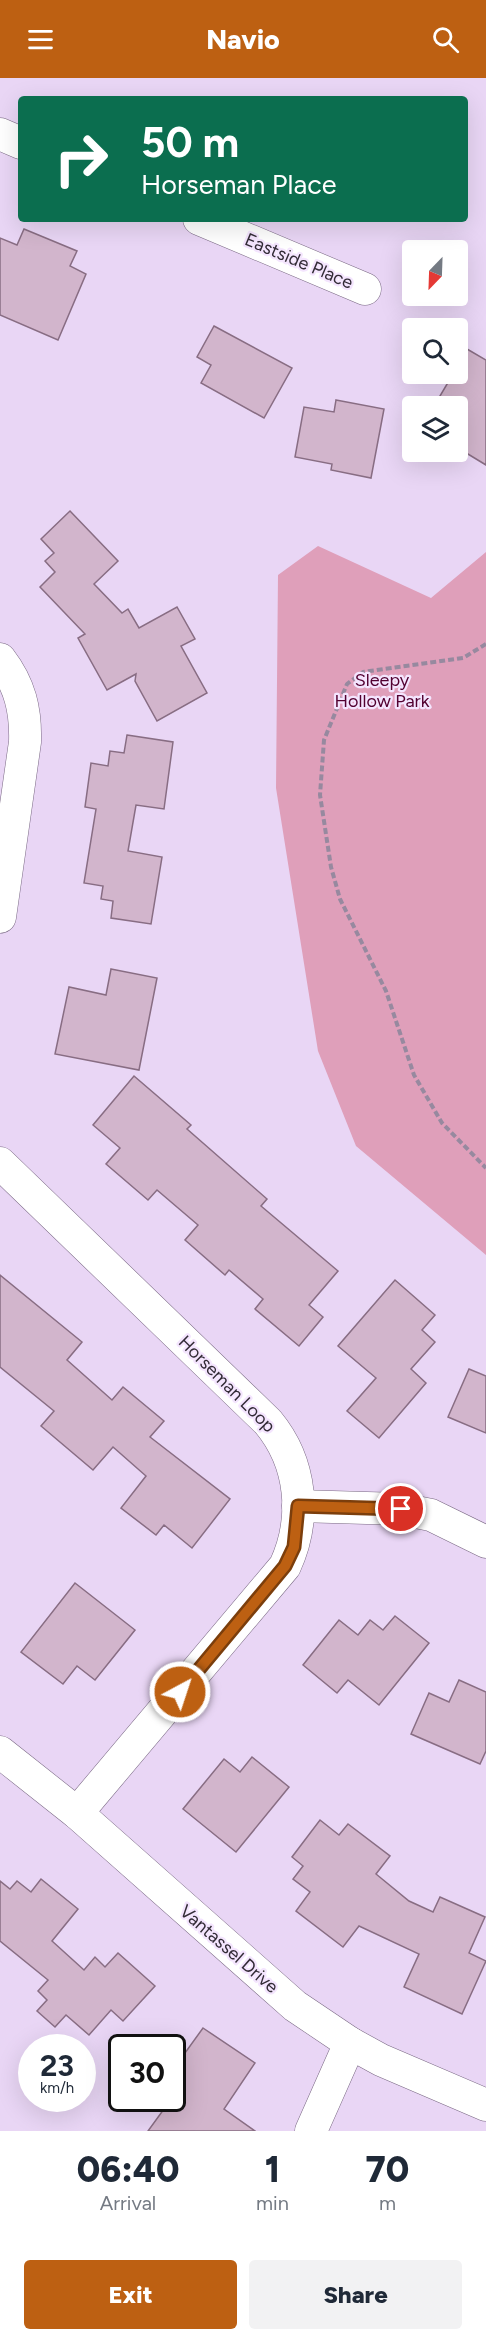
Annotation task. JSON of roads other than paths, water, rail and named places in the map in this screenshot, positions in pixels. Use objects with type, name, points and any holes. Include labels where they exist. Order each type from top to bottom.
[{"type":"street","points":[[0,134],[18,142]]},
{"type":"street","name":"Eastside Place","points":[[206,222],[364,290]]},
{"type":"street","points":[[0,659],[11,673],[21,698],[25,721],[25,742],[0,916]]},
{"type":"street","name":"Horseman Loop","points":[[0,1163],[268,1422],[283,1440],[291,1460],[298,1506],[294,1547],[273,1584],[77,1813]]},
{"type":"street","points":[[298,1506],[401,1509],[431,1515],[486,1542]]},
{"type":"street","name":"Vantassel Drive","points":[[0,1752],[77,1813],[268,1985],[350,2043],[381,2060],[486,2105]]},
{"type":"street","points":[[311,2131],[350,2043]]},
{"type":"park label","name":"Sleepy Hollow Park","points":[[382,690]]}]
